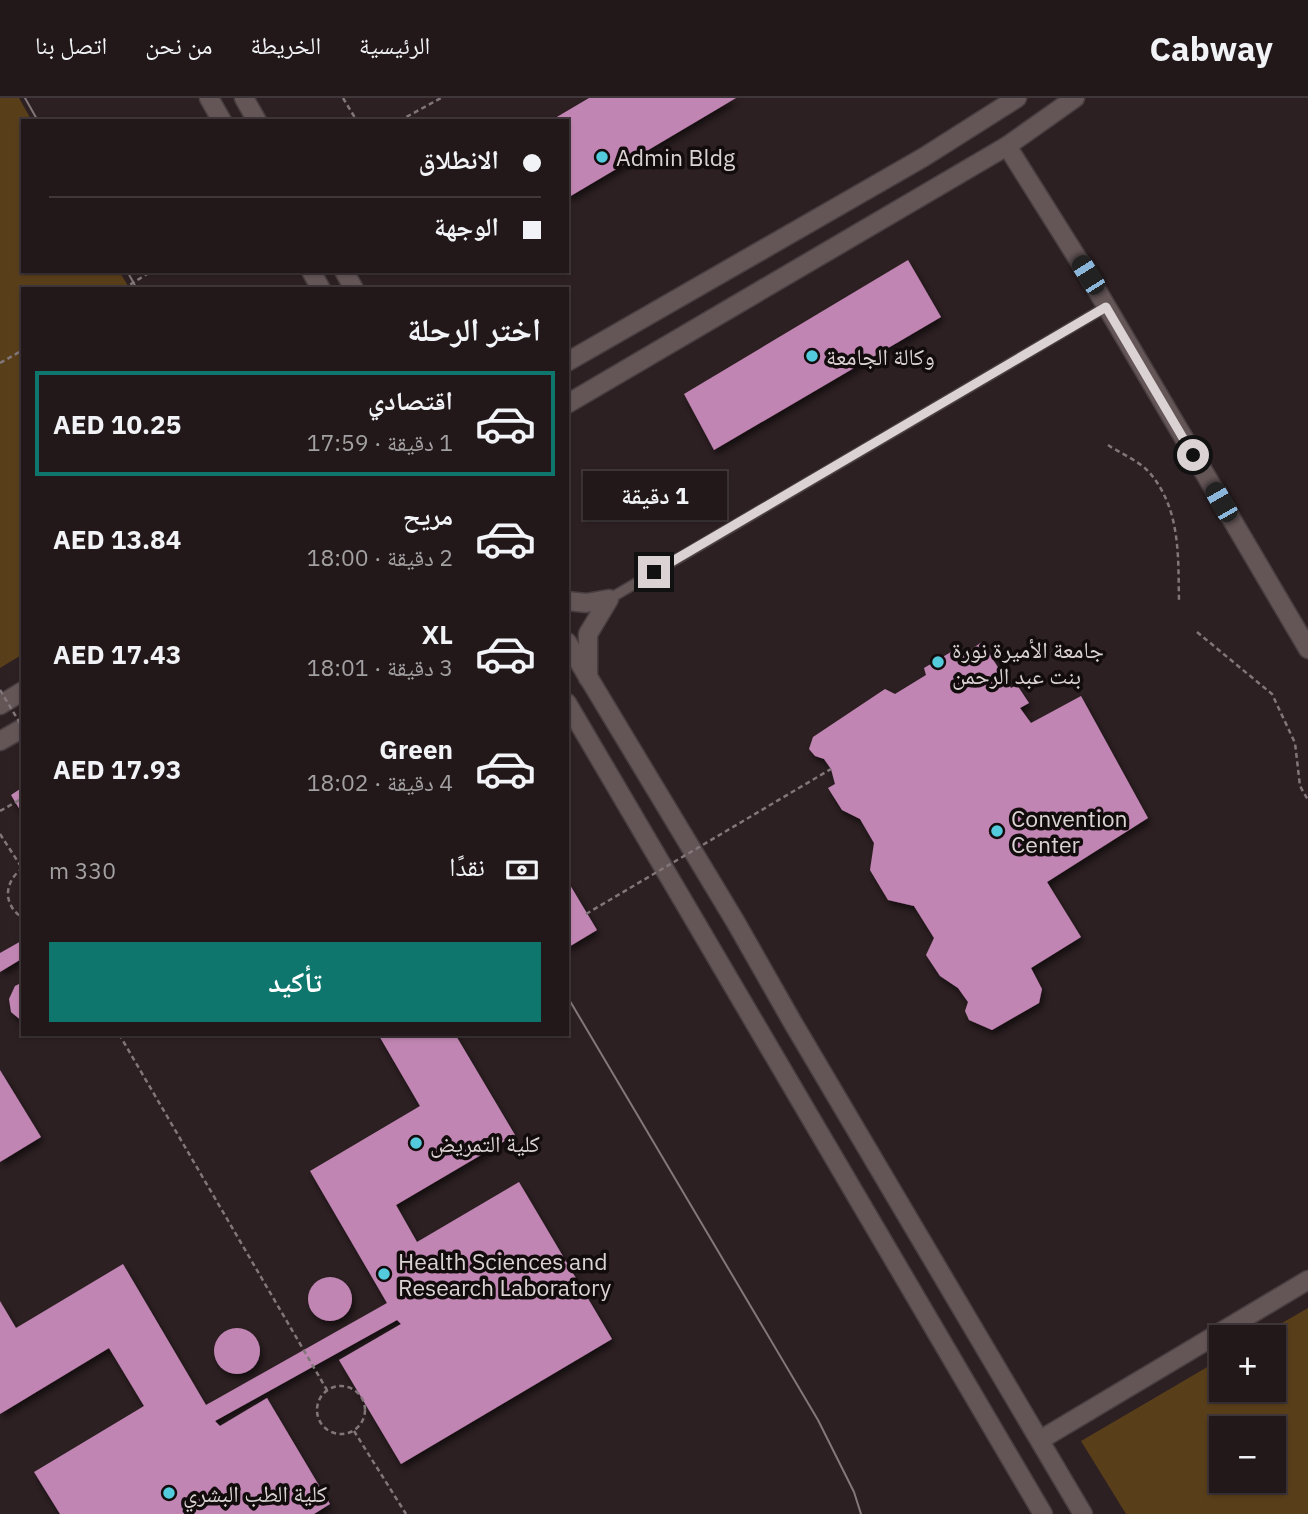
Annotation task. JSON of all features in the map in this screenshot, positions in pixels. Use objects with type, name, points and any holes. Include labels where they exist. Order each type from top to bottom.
[{"type":"street","points":[[209,98],[221,119]]},
{"type":"street","points":[[244,98],[256,119]]},
{"type":"street","points":[[569,361],[924,157],[1017,98]]},
{"type":"street","points":[[569,403],[1007,146],[1075,98]]},
{"type":"street","points":[[1007,146],[1106,307],[1308,649]]},
{"type":"street","points":[[569,601],[586,603],[608,599]]},
{"type":"street","points":[[588,678],[588,634],[608,599]]},
{"type":"street","points":[[569,645],[735,921],[1083,1514]]},
{"type":"street","points":[[0,705],[21,692]]},
{"type":"street","points":[[569,706],[1043,1514]]},
{"type":"street","points":[[0,741],[21,729]]},
{"type":"street","points":[[1040,1440],[1308,1280]]},
{"type":"lane","points":[[608,599],[1106,307]]},
{"type":"path","points":[[343,98],[357,119]]},
{"type":"path","points":[[403,119],[441,98]]},
{"type":"path","points":[[126,287],[149,273]]},
{"type":"path","points":[[0,363],[21,351]]},
{"type":"path","points":[[1108,445],[1148,471],[1172,509],[1178,552],[1178,601]]},
{"type":"path","points":[[1196,632],[1272,694],[1295,743],[1300,786],[1308,800]]},
{"type":"path","points":[[0,690],[21,725]]},
{"type":"path","points":[[586,914],[831,769]]},
{"type":"path","points":[[0,811],[21,799]]},
{"type":"path","points":[[0,834],[21,866]]},
{"type":"path","points":[[21,869],[15,873],[7,890],[11,907],[21,916]]},
{"type":"path","points":[[120,1036],[327,1390]]},
{"type":"path","points":[[335,1387],[350,1388],[362,1398],[365,1413],[362,1421],[353,1430],[336,1433],[323,1425],[319,1418],[318,1403],[327,1390],[335,1387]]},
{"type":"path","points":[[353,1430],[406,1514]]},
{"type":"shaded area","points":[[0,98],[19,98],[31,119],[21,119],[21,273],[120,273],[129,287],[21,287],[21,655],[0,668]]},
{"type":"shaded area","points":[[1308,1308],[1308,1514],[1126,1514],[1081,1441],[1209,1366],[1209,1402],[1286,1402],[1286,1325],[1279,1325]]},
{"type":"building","name":"Admin Bldg","points":[[589,98],[736,98],[569,197],[569,119],[553,119]]},
{"type":"building","name":"وكالة الجامعة","points":[[908,260],[941,317],[714,450],[684,394]]},
{"type":"building","name":"Convention Center","points":[[982,642],[1011,688],[1017,685],[1029,703],[1020,708],[1031,723],[1081,696],[1148,818],[1047,882],[1081,937],[1031,968],[1042,989],[1039,1003],[992,1030],[969,1020],[965,1011],[968,1002],[958,988],[940,976],[926,955],[934,938],[914,906],[888,900],[870,870],[874,843],[860,819],[842,810],[828,788],[835,784],[831,769],[824,759],[815,756],[809,749],[813,737],[885,689],[895,694],[926,675],[924,668],[956,649],[961,656]]},
{"type":"building","points":[[21,788],[21,812],[11,795]]},
{"type":"building","points":[[569,883],[597,930],[569,947]]},
{"type":"building","points":[[21,941],[21,959],[0,972],[0,953]]},
{"type":"building","points":[[21,983],[21,1020],[11,1012],[9,999],[15,986]]},
{"type":"building","points":[[379,1036],[456,1036],[515,1135],[396,1205],[417,1242],[519,1182],[612,1339],[401,1464],[339,1360],[401,1324],[397,1320],[215,1421],[220,1426],[267,1398],[330,1504],[314,1514],[60,1514],[34,1472],[144,1406],[109,1348],[0,1414],[0,1301],[16,1328],[123,1264],[206,1405],[387,1303],[310,1171],[420,1106]]},
{"type":"building","points":[[0,1070],[41,1137],[0,1162]]},
{"type":"building","points":[[330,1277],[345,1284],[352,1299],[345,1314],[330,1321],[315,1314],[308,1299],[315,1284]]},
{"type":"building","points":[[237,1328],[253,1335],[260,1351],[253,1367],[237,1374],[221,1367],[214,1351],[221,1335]]},
{"type":"tram line","points":[[25,98],[37,119]]},
{"type":"tram line","points":[[128,273],[136,287]]},
{"type":"tram line","points":[[569,999],[818,1420],[854,1492],[861,1514]]},
{"type":"place","name":"Admin Bldg","points":[[602,157]]},
{"type":"place","name":"وكالة الجامعة","points":[[812,356]]},
{"type":"place","name":"جامعة الأميرة نورة بنت عبد الرحمن","points":[[938,662]]},
{"type":"place","name":"Convention Center","points":[[997,831]]},
{"type":"place","name":"كلية التمريض","points":[[416,1143]]},
{"type":"place","name":"Health Sciences and Research Laboratory","points":[[384,1274]]},
{"type":"place","name":"كلية الطب البشري","points":[[169,1493]]},
{"type":"route","points":[[654,572],[1106,307],[1193,455]]}]
